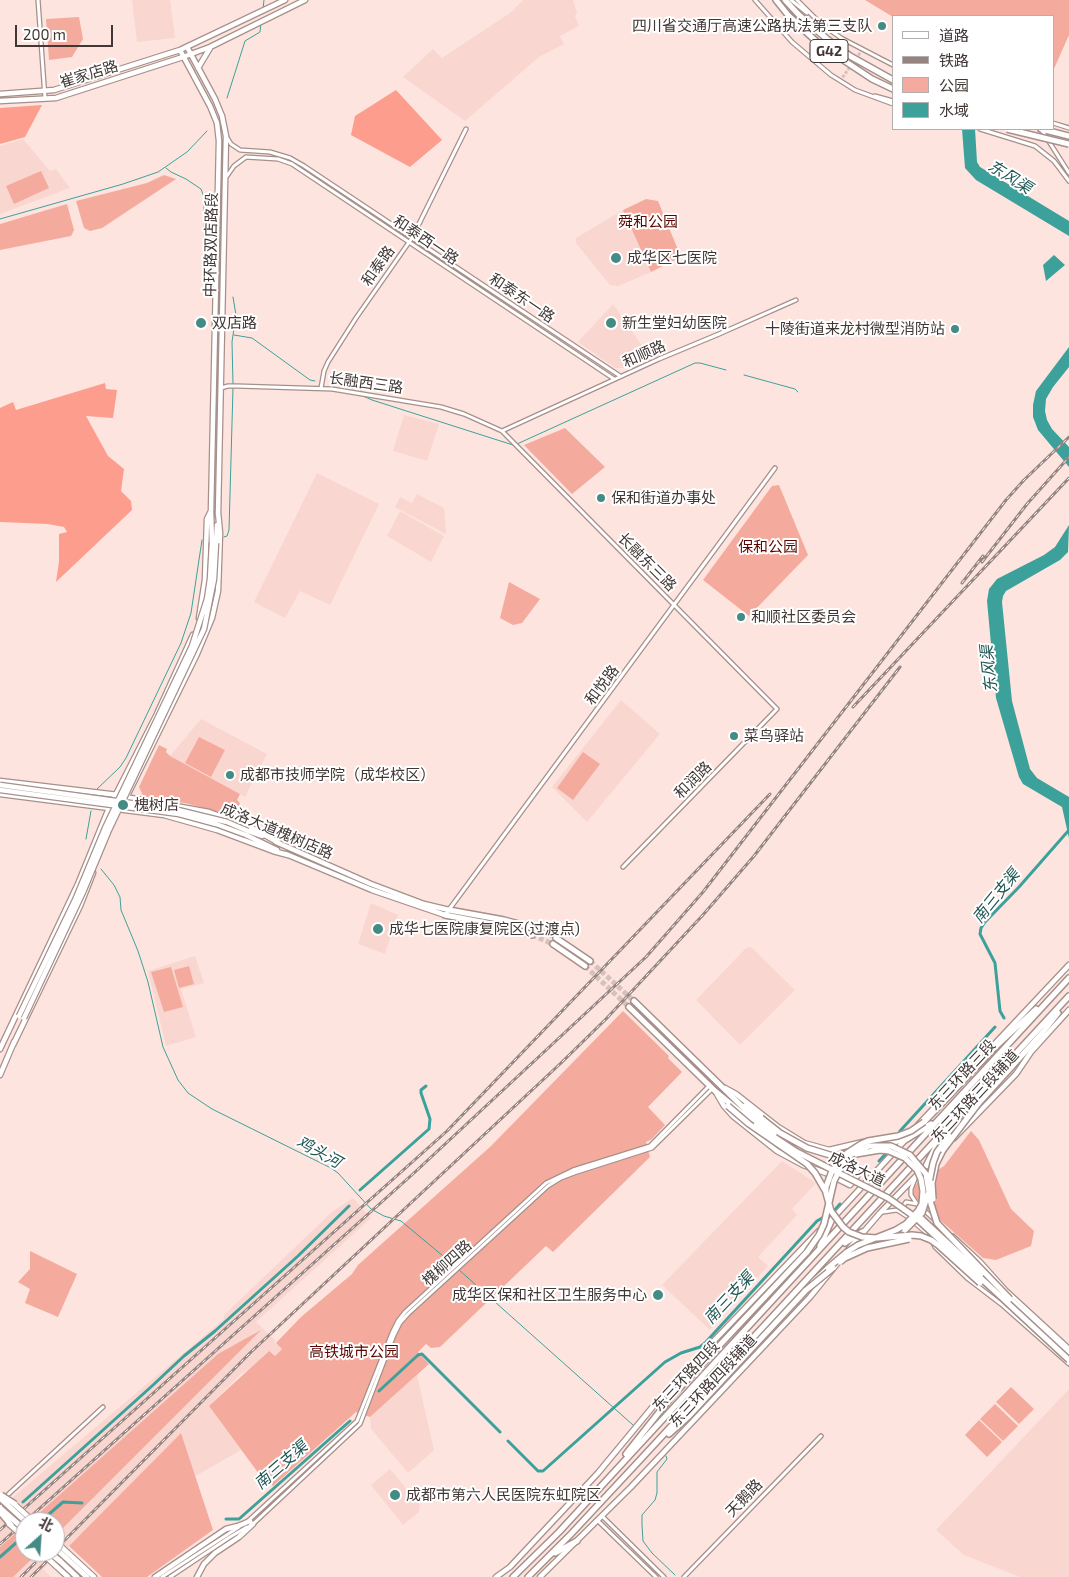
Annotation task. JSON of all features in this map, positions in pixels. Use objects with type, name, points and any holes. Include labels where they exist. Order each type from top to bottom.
[{"type":"highway","name":"G42","points":[[776,0],[788,15],[819,44],[872,79],[892,89]]},
{"type":"highway","name":"G42","points":[[785,0],[827,39],[869,68],[892,80]]},
{"type":"highway","points":[[1011,130],[1069,144]]},
{"type":"highway","points":[[1045,130],[1069,136]]},
{"type":"highway","points":[[449,910],[504,920],[534,928]]},
{"type":"highway","points":[[445,915],[502,926],[532,935]]},
{"type":"highway","points":[[556,938],[590,961]]},
{"type":"highway","points":[[552,944],[585,966]]},
{"type":"highway","name":"东三环路三段","points":[[874,1189],[1069,978]]},
{"type":"highway","points":[[826,1193],[826,1187],[832,1172],[847,1153],[854,1147],[868,1141],[898,1136],[911,1131],[924,1122],[991,1051],[1059,989]]},
{"type":"highway","points":[[883,1238],[904,1230],[922,1213],[928,1195],[930,1174],[937,1152],[945,1140],[1043,1032],[1069,998]]},
{"type":"highway","name":"东三环路三段","points":[[886,1195],[1069,998]]},
{"type":"highway","name":"成洛大道","points":[[634,1001],[758,1122],[797,1152],[869,1187],[899,1205],[928,1228],[1068,1362]]},
{"type":"highway","name":"成洛大道","points":[[629,1007],[715,1091],[797,1149],[873,1186],[900,1202],[934,1229],[1069,1350]]},
{"type":"highway","points":[[715,1091],[728,1106],[749,1124],[807,1164],[815,1172],[826,1193],[831,1210],[838,1222],[848,1232],[862,1237],[921,1236],[938,1245],[968,1273],[1006,1303]]},
{"type":"highway","points":[[943,1230],[933,1200],[932,1183],[936,1164],[951,1138],[978,1104]]},
{"type":"highway","points":[[905,1140],[938,1120]]},
{"type":"highway","points":[[639,1462],[688,1416],[819,1276],[846,1252],[858,1245],[896,1230],[911,1219],[922,1204],[923,1191],[917,1170],[897,1153],[871,1150],[852,1155],[819,1153],[794,1142],[758,1122]]},
{"type":"highway","points":[[926,1166],[943,1133]]},
{"type":"highway","points":[[605,1482],[672,1396],[814,1244],[824,1224],[831,1191],[839,1168],[845,1159],[855,1152],[869,1146],[881,1145],[896,1148],[910,1155],[926,1174],[933,1213],[937,1223],[1010,1298]]},
{"type":"highway","name":"东三环路四段","points":[[513,1577],[605,1482],[874,1189]]},
{"type":"highway","name":"东三环路四段","points":[[528,1577],[639,1462],[886,1195]]},
{"type":"highway","points":[[818,1250],[832,1219]]},
{"type":"highway","points":[[838,1247],[862,1232]]},
{"type":"highway","points":[[805,1291],[845,1258],[867,1248],[921,1236]]},
{"type":"highway","points":[[0,1495],[15,1504]]},
{"type":"highway","points":[[0,1495],[16,1512]]},
{"type":"highway","points":[[0,1511],[11,1525]]},
{"type":"highway","points":[[0,1511],[15,1522]]},
{"type":"highway","points":[[548,1557],[577,1541]]},
{"type":"highway","points":[[66,1554],[87,1577]]},
{"type":"highway","points":[[58,1563],[77,1577]]},
{"type":"main road","name":"崔家店路","points":[[0,94],[54,90],[180,50],[285,0]]},
{"type":"main road","name":"崔家店路","points":[[0,101],[56,98],[183,58],[210,47],[305,0]]},
{"type":"main road","name":"中环路双店路段","points":[[187,47],[215,99],[222,116],[226,136],[218,512]]},
{"type":"main road","points":[[198,68],[210,47]]},
{"type":"main road","name":"中环路双店路段","points":[[180,50],[210,106],[217,123],[219,141],[211,511]]},
{"type":"main road","points":[[3,1043],[21,1017],[84,890],[108,830],[202,635],[212,598],[214,579],[214,543],[211,511]]},
{"type":"main road","points":[[0,1049],[78,884],[115,795],[157,714],[196,628],[200,615],[205,580],[207,518],[211,511]]},
{"type":"main road","points":[[214,543],[218,512]]},
{"type":"main road","points":[[0,1075],[80,906],[120,809],[197,654],[212,618],[218,591],[220,533],[218,512]]},
{"type":"main road","points":[[0,781],[115,795],[209,812],[252,828],[279,843]]},
{"type":"main road","name":"成洛大道槐树店路","points":[[0,785],[174,809],[227,822],[288,855],[372,890],[445,915]]},
{"type":"main road","points":[[0,792],[164,815],[198,824],[288,855]]},
{"type":"main road","name":"成洛大道槐树店路","points":[[0,792],[179,814],[279,843],[371,884],[424,904],[449,910]]},
{"type":"main road","name":"东三环路三段辅道","points":[[866,1182],[1069,964]]},
{"type":"main road","name":"东三环路三段辅道","points":[[896,1196],[969,1124],[1016,1074],[1031,1052],[1069,1010]]},
{"type":"main road","points":[[13,1045],[21,1017]]},
{"type":"main road","points":[[724,1087],[791,1136],[804,1143],[848,1155],[856,1165],[857,1176],[850,1185],[852,1198]]},
{"type":"main road","points":[[715,1091],[733,1116],[777,1151],[797,1162],[850,1185]]},
{"type":"main road","points":[[829,1150],[860,1142],[896,1142],[905,1140]]},
{"type":"main road","name":"东三环路四段辅道","points":[[496,1577],[510,1567],[598,1474],[665,1392],[866,1182]]},
{"type":"main road","name":"东三环路四段辅道","points":[[540,1577],[602,1516],[810,1296],[862,1232],[896,1196]]},
{"type":"main road","points":[[15,1504],[23,1512]]},
{"type":"main road","points":[[155,1577],[226,1529],[253,1521]]},
{"type":"main road","points":[[197,1577],[210,1558],[239,1537],[253,1521]]},
{"type":"main road","points":[[11,1525],[15,1529]]},
{"type":"main road","points":[[66,1554],[94,1577]]},
{"type":"main road","points":[[58,1563],[68,1577]]},
{"type":"street","points":[[38,0],[45,98]]},
{"type":"street","points":[[756,0],[764,12],[787,37],[831,75],[855,90],[892,103]]},
{"type":"street","points":[[791,0],[841,38],[892,65]]},
{"type":"street","points":[[797,0],[819,22]]},
{"type":"street","points":[[1054,123],[1069,128]]},
{"type":"street","name":"和泰路","points":[[321,388],[324,371],[328,362],[412,238],[466,129]]},
{"type":"street","points":[[984,130],[1035,146],[1054,161],[1069,181]]},
{"type":"street","points":[[1042,130],[1069,173]]},
{"type":"street","name":"和泰西一路","points":[[226,136],[231,144],[240,150],[270,152],[290,158],[412,238]]},
{"type":"street","name":"和泰西一路","points":[[224,181],[228,172],[241,159],[246,157],[287,161],[311,175],[614,379]]},
{"type":"street","name":"和泰东一路","points":[[412,238],[620,376]]},
{"type":"street","name":"和顺路","points":[[502,431],[620,376],[796,300]]},
{"type":"street","name":"长融西三路","points":[[221,388],[228,386],[321,388],[416,402],[464,414],[502,431]]},
{"type":"street","name":"长融东三路","points":[[502,431],[777,709]]},
{"type":"street","name":"和悦路","points":[[445,915],[675,606],[775,468]]},
{"type":"street","name":"和润路","points":[[623,866],[777,709]]},
{"type":"street","name":"槐柳四路","points":[[459,1265],[546,1183],[572,1170],[650,1146],[707,1088],[708,1084]]},
{"type":"street","name":"槐柳四路","points":[[229,1535],[253,1521],[357,1421],[398,1321],[454,1269],[548,1186],[574,1173],[652,1148],[709,1090],[715,1091]]},
{"type":"street","points":[[919,1173],[911,1189],[911,1196],[980,1261],[1006,1290],[1069,1350]]},
{"type":"street","points":[[903,1213],[902,1208],[906,1202],[918,1204]]},
{"type":"street","points":[[880,1213],[890,1210],[903,1213],[929,1235],[935,1247],[967,1278],[1001,1304],[1068,1362]]},
{"type":"street","points":[[1068,1362],[1069,1356]]},
{"type":"street","points":[[0,1502],[103,1406]]},
{"type":"street","name":"天鹅路","points":[[684,1577],[821,1436]]},
{"type":"street","points":[[602,1516],[664,1577]]},
{"type":"street","points":[[598,1520],[656,1577]]},
{"type":"street","points":[[162,1577],[229,1535]]},
{"type":"street","points":[[170,1577],[229,1535]]},
{"type":"shaded area","points":[[132,0],[170,0],[175,38],[137,42]]},
{"type":"shaded area","points":[[523,0],[573,0],[577,13],[575,16],[579,26],[560,36],[564,44],[539,57],[465,121],[403,77],[433,49],[442,58],[510,13]]},
{"type":"shaded area","points":[[396,90],[442,140],[410,167],[351,135],[355,116]]},
{"type":"shaded area","points":[[42,105],[25,137],[0,144],[0,108]]},
{"type":"shaded area","points":[[23,139],[50,171],[56,169],[70,188],[0,214],[0,146]]},
{"type":"shaded area","name":"成华区七医院","points":[[623,210],[651,272],[618,286],[610,285],[576,243],[576,238]]},
{"type":"shaded area","name":"新生堂妇幼医院","points":[[613,304],[650,357],[627,368],[615,368],[578,342]]},
{"type":"shaded area","points":[[105,383],[106,389],[117,390],[113,418],[86,416],[108,456],[124,469],[121,491],[131,501],[132,510],[56,582],[59,562],[59,534],[67,532],[64,527],[48,524],[0,522],[0,408],[13,402],[16,410]]},
{"type":"shaded area","points":[[404,415],[439,424],[427,461],[393,451]]},
{"type":"shaded area","points":[[317,473],[379,504],[330,605],[300,591],[285,618],[254,602]]},
{"type":"shaded area","points":[[417,494],[444,508],[446,534],[395,507],[400,497],[412,503]]},
{"type":"shaded area","points":[[400,511],[444,536],[431,562],[387,536]]},
{"type":"shaded area","points":[[621,700],[660,734],[587,822],[552,787]]},
{"type":"shaded area","name":"成都市技师学院（成华校区）","points":[[201,719],[267,754],[245,797],[170,756]]},
{"type":"shaded area","name":"成华七医院康复院区(过渡点)","points":[[371,903],[398,915],[385,954],[358,944]]},
{"type":"shaded area","points":[[751,947],[795,990],[740,1045],[696,1000],[746,948]]},
{"type":"shaded area","points":[[195,956],[204,983],[181,989],[196,1037],[166,1046],[148,971]]},
{"type":"shaded area","points":[[782,1161],[816,1183],[792,1209],[797,1215],[758,1257],[768,1266],[710,1330],[662,1285]]},
{"type":"shaded area","points":[[353,1198],[371,1218],[256,1322],[282,1349],[274,1357],[268,1351],[241,1374],[209,1406],[241,1450],[194,1477],[181,1433],[65,1550],[65,1512],[15,1512],[15,1562],[51,1562],[43,1569],[51,1577],[0,1577],[0,1508],[224,1319],[224,1315],[333,1211]]},
{"type":"shaded area","points":[[417,1375],[434,1450],[408,1473],[371,1429],[370,1417]]},
{"type":"shaded area","points":[[1069,1389],[1069,1577],[1020,1577],[964,1555],[936,1530]]},
{"type":"shaded area","name":"成都市第六人民医院东虹院区","points":[[390,1469],[420,1505],[419,1512],[403,1525],[371,1485]]},
{"type":"green space","points":[[865,0],[1069,0],[1069,35],[1054,69],[1054,15],[892,16]]},
{"type":"green space","points":[[79,17],[83,39],[72,57],[49,60],[46,19]]},
{"type":"green space","points":[[41,171],[49,188],[14,204],[6,186]]},
{"type":"green space","points":[[164,175],[176,179],[102,228],[90,231],[84,228],[76,201],[147,183]]},
{"type":"green space","name":"舜和公园","points":[[646,199],[658,201],[681,257],[651,272],[623,210]]},
{"type":"green space","points":[[67,204],[74,230],[71,236],[0,250],[0,224]]},
{"type":"green space","points":[[565,428],[605,467],[572,494],[524,445]]},
{"type":"green space","name":"保和公园","points":[[779,485],[808,555],[749,616],[703,580],[772,486]]},
{"type":"green space","points":[[509,582],[540,599],[522,623],[513,625],[500,618]]},
{"type":"green space","points":[[199,737],[225,750],[211,777],[185,763]]},
{"type":"green space","points":[[159,745],[167,749],[166,752],[170,756],[240,794],[237,800],[240,803],[234,816],[185,803],[144,798],[139,787]]},
{"type":"green space","points":[[583,752],[600,764],[573,800],[557,788]]},
{"type":"green space","points":[[189,966],[194,984],[179,988],[174,970]]},
{"type":"green space","points":[[171,967],[183,1007],[164,1012],[151,972]]},
{"type":"green space","name":"高铁城市公园","points":[[623,1011],[669,1056],[668,1058],[682,1072],[648,1107],[665,1125],[652,1139],[646,1142],[650,1157],[553,1252],[546,1246],[440,1347],[431,1348],[426,1344],[418,1352],[429,1364],[370,1417],[356,1412],[273,1486],[262,1478],[209,1406],[269,1351],[275,1356],[282,1349],[276,1343],[301,1317],[352,1274],[358,1265],[491,1146]]},
{"type":"green space","points":[[971,1131],[979,1140],[1011,1209],[1034,1231],[1031,1246],[996,1260],[983,1258],[914,1197],[913,1192],[914,1185],[944,1166]]},
{"type":"green space","points":[[30,1251],[77,1274],[58,1317],[25,1303],[30,1289],[18,1282],[30,1269]]},
{"type":"green space","points":[[261,1330],[65,1526],[65,1512],[40,1512],[218,1354]]},
{"type":"green space","points":[[1011,1387],[1034,1409],[1019,1424],[996,1402]]},
{"type":"green space","points":[[995,1404],[1018,1426],[1003,1441],[980,1419]]},
{"type":"green space","points":[[979,1420],[1002,1442],[987,1457],[965,1435]]},
{"type":"green space","points":[[181,1433],[213,1530],[147,1577],[102,1577],[69,1546]]},
{"type":"green space","points":[[15,1534],[15,1562],[29,1562],[13,1577],[0,1577],[0,1547]]},
{"type":"water","points":[[962,130],[975,130],[977,162],[980,167],[1069,221],[1069,236],[976,180],[965,168]]},
{"type":"water","points":[[1054,255],[1065,265],[1046,281],[1043,265]]},
{"type":"water","points":[[1069,347],[1069,367],[1046,399],[1045,411],[1052,429],[1069,447],[1069,467],[1038,430],[1033,417],[1033,405],[1036,391]]},
{"type":"water","points":[[1069,525],[1068,552],[1060,560],[1006,591],[1002,602],[1012,701],[1030,769],[1037,778],[1069,797],[1069,838],[1062,807],[1023,784],[1019,777],[996,698],[987,601],[989,589],[997,579],[1044,555],[1055,547]]},
{"type":"waterway","points":[[263,9],[264,0]]},
{"type":"waterway","points":[[227,98],[245,41],[260,32],[261,23]]},
{"type":"waterway","points":[[0,219],[123,184],[158,172],[187,152],[207,131]]},
{"type":"waterway","points":[[166,168],[201,189],[204,197],[204,237],[206,241]]},
{"type":"waterway","points":[[233,297],[236,315],[232,342],[233,384]]},
{"type":"waterway","points":[[234,335],[252,338],[310,380],[315,381]]},
{"type":"waterway","points":[[517,444],[695,363],[726,370]]},
{"type":"waterway","points":[[744,375],[795,389],[798,392]]},
{"type":"waterway","points":[[331,381],[358,385],[361,391]]},
{"type":"waterway","points":[[224,537],[227,536],[229,530],[233,388]]},
{"type":"waterway","points":[[363,396],[513,445]]},
{"type":"waterway","points":[[96,790],[120,767],[126,758],[181,643],[191,613],[202,540]]},
{"type":"waterway","points":[[86,839],[91,811]]},
{"type":"waterway","name":"南三支渠","points":[[1004,1018],[1000,1011],[995,963],[980,934],[981,928],[1069,830]]},
{"type":"waterway","name":"鸡头河","points":[[101,869],[114,885],[120,897],[121,910],[138,951],[148,982],[163,1047],[178,1080],[188,1093],[212,1109],[331,1168],[338,1173],[371,1209],[384,1216],[401,1221],[455,1266]]},
{"type":"waterway","name":"南三支渠","points":[[879,1161],[895,1144],[900,1131],[995,1027]]},
{"type":"waterway","points":[[360,1190],[429,1129],[430,1119],[421,1093],[421,1090],[426,1086]]},
{"type":"waterway","name":"南三支渠","points":[[508,1441],[538,1471],[543,1471],[665,1362],[705,1343],[817,1221],[834,1211],[840,1204]]},
{"type":"waterway","points":[[23,1502],[298,1256],[349,1206]]},
{"type":"waterway","name":"鸡头河","points":[[458,1269],[633,1425]]},
{"type":"waterway","name":"南三支渠","points":[[379,1391],[418,1355],[422,1354],[500,1432]]},
{"type":"waterway","name":"南三支渠","points":[[226,1519],[239,1519],[350,1421]]},
{"type":"waterway","points":[[666,1456],[667,1459],[657,1472],[655,1500],[642,1515],[643,1541],[652,1553],[675,1575]]},
{"type":"waterway","name":"南三支渠","points":[[52,1512],[63,1502],[82,1503]]},
{"type":"waterway","name":"南三支渠","points":[[0,1557],[15,1544]]},
{"type":"tunnel","points":[[840,81],[862,50]]},
{"type":"tunnel","points":[[534,928],[556,938]]},
{"type":"tunnel","points":[[532,935],[553,944]]},
{"type":"tunnel","points":[[590,961],[634,1001]]},
{"type":"tunnel","points":[[585,966],[629,1007]]},
{"type":"railway","points":[[0,1544],[414,1173],[646,957],[703,892],[1006,500],[1069,437]]},
{"type":"railway","points":[[982,562],[1027,504],[1069,457]]},
{"type":"railway","points":[[853,707],[1069,478]]},
{"type":"railway","points":[[962,583],[983,556]]},
{"type":"railway","points":[[65,1540],[251,1352],[606,1019],[702,916],[754,856],[900,667]]},
{"type":"railway","points":[[0,1530],[447,1131],[770,794]]},
{"type":"railway","points":[[31,1577],[46,1562]]},
{"type":"railway","points":[[21,1577],[35,1563]]},
{"type":"place","name":"四川省交通厅高速公路执法第三支队","points":[[882,26]]},
{"type":"place","name":"成华区七医院","points":[[616,258]]},
{"type":"place","name":"双店路","points":[[201,323]]},
{"type":"place","name":"新生堂妇幼医院","points":[[611,323]]},
{"type":"place","name":"十陵街道来龙村微型消防站","points":[[955,329]]},
{"type":"place","name":"保和街道办事处","points":[[601,498]]},
{"type":"place","name":"和顺社区委员会","points":[[741,617]]},
{"type":"place","name":"菜鸟驿站","points":[[734,736]]},
{"type":"place","name":"成都市技师学院（成华校区）","points":[[230,775]]},
{"type":"place","name":"槐树店","points":[[123,805]]},
{"type":"place","name":"成华七医院康复院区(过渡点)","points":[[378,929]]},
{"type":"place","name":"成华区保和社区卫生服务中心","points":[[658,1295]]},
{"type":"place","name":"成都市第六人民医院东虹院区","points":[[395,1495]]},
{"type":"water label","name":"东风渠","points":[[1010,177]]},
{"type":"water label","name":"东风渠","points":[[989,669]]}]
